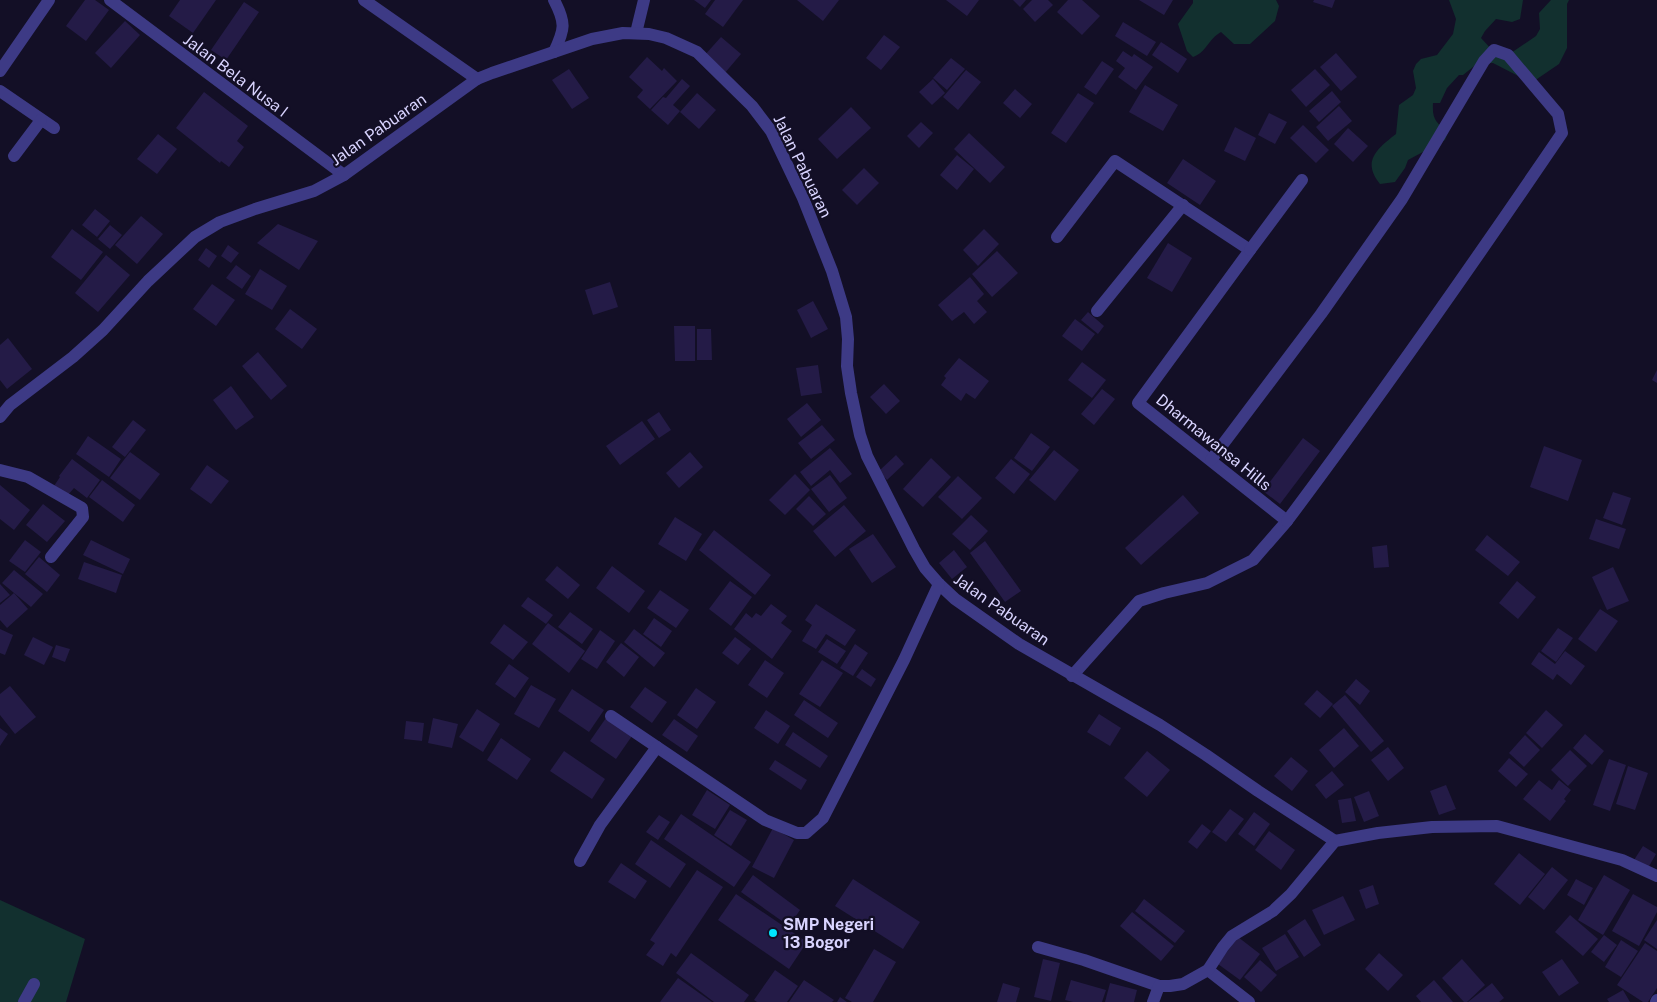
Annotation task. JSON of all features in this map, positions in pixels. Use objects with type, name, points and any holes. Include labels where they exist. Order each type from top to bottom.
[{"type":"street","points":[[0,71],[49,0]]},
{"type":"street","name":"Jalan Bela Nusa I","points":[[110,0],[344,175]]},
{"type":"street","points":[[364,0],[477,79]]},
{"type":"street","points":[[554,0],[564,24],[561,37],[554,52]]},
{"type":"street","points":[[636,33],[644,0]]},
{"type":"street","name":"Jalan Pabuaran","points":[[0,416],[5,401],[73,357],[103,330],[148,281],[195,237],[220,222],[314,191],[344,175],[477,79],[592,38],[623,33],[649,34],[666,38],[697,52],[752,106],[770,132],[803,198],[841,299],[846,316],[848,339],[847,366],[851,393],[860,435],[867,456],[914,549],[939,584],[955,599],[998,630],[1072,676],[1183,740],[1335,841]]},
{"type":"street","points":[[1072,676],[1139,602],[1164,593],[1207,583],[1253,560],[1287,521],[1444,303],[1562,133],[1558,114],[1508,55],[1494,50],[1484,61],[1402,199],[1321,314],[1211,460]]},
{"type":"street","points":[[0,91],[54,128]]},
{"type":"street","points":[[14,156],[41,120]]},
{"type":"street","points":[[1057,236],[1115,161],[1250,250],[1302,180]]},
{"type":"street","points":[[1098,312],[1183,205]]},
{"type":"street","name":"Dharmawansa Hills","points":[[1250,250],[1138,402],[1287,521]]},
{"type":"street","points":[[0,470],[28,477],[82,508],[83,517],[51,557]]},
{"type":"street","points":[[611,716],[765,820],[797,833],[806,833],[823,818],[904,660],[939,584]]},
{"type":"street","points":[[580,861],[600,825],[657,747]]},
{"type":"street","points":[[1153,1002],[1171,985],[1208,970],[1232,936],[1273,911],[1291,894],[1335,841],[1378,833],[1432,827],[1497,826],[1622,860],[1657,876]]},
{"type":"street","points":[[1038,947],[1171,985]]},
{"type":"street","points":[[1208,970],[1249,1002]]},
{"type":"street","points":[[24,1002],[34,984]]},
{"type":"green space","points":[[1193,0],[1276,0],[1279,6],[1275,21],[1250,44],[1234,44],[1221,32],[1198,55],[1193,57],[1187,51],[1178,24],[1193,3]]},
{"type":"green space","points":[[1449,0],[1523,0],[1520,19],[1512,22],[1496,19],[1481,38],[1494,52],[1511,53],[1536,36],[1540,29],[1539,13],[1551,0],[1569,0],[1567,4],[1567,48],[1559,64],[1537,79],[1528,81],[1493,63],[1478,63],[1463,75],[1459,75],[1447,88],[1440,103],[1433,103],[1433,113],[1436,120],[1448,132],[1445,140],[1408,160],[1395,182],[1380,184],[1374,176],[1372,162],[1383,144],[1396,134],[1399,105],[1413,95],[1416,88],[1413,71],[1416,64],[1421,59],[1437,55],[1453,34],[1456,19]]},
{"type":"green space","points":[[0,900],[85,939],[66,1002],[0,1002]]},
{"type":"building","points":[[85,0],[95,0],[109,10],[86,41],[66,26]]},
{"type":"building","points":[[180,0],[216,0],[193,33],[169,16]]},
{"type":"building","points":[[694,0],[711,0],[705,8]]},
{"type":"building","points":[[715,0],[743,0],[723,27],[705,14]]},
{"type":"building","points":[[797,0],[839,0],[823,21]]},
{"type":"building","points":[[946,0],[979,0],[967,16]]},
{"type":"building","points":[[1013,0],[1026,0],[1020,7]]},
{"type":"building","points":[[1032,0],[1048,0],[1053,5],[1035,22],[1023,9]]},
{"type":"building","points":[[1068,0],[1082,0],[1100,16],[1082,35],[1057,12]]},
{"type":"building","points":[[1139,0],[1173,0],[1164,15]]},
{"type":"building","points":[[1314,0],[1335,0],[1332,8],[1313,2]]},
{"type":"building","points":[[244,2],[259,12],[226,60],[211,50]]},
{"type":"building","points":[[125,21],[140,35],[111,68],[95,53]]},
{"type":"building","points":[[1123,22],[1156,42],[1147,56],[1115,36]]},
{"type":"building","points":[[884,35],[900,47],[881,70],[866,58]]},
{"type":"building","points":[[721,37],[741,54],[724,74],[704,56]]},
{"type":"building","points":[[1161,42],[1187,59],[1178,73],[1152,55]]},
{"type":"building","points":[[1123,51],[1132,57],[1134,54],[1153,67],[1136,90],[1118,77],[1125,68],[1116,61]]},
{"type":"building","points":[[1336,53],[1357,77],[1341,91],[1320,67]]},
{"type":"building","points":[[647,57],[662,71],[664,68],[677,81],[650,109],[637,97],[643,90],[629,77]]},
{"type":"building","points":[[951,58],[965,69],[947,90],[933,78]]},
{"type":"building","points":[[1102,61],[1114,69],[1096,95],[1084,87]]},
{"type":"building","points":[[569,69],[589,98],[572,109],[552,80]]},
{"type":"building","points":[[1315,69],[1330,85],[1306,107],[1291,90]]},
{"type":"building","points":[[966,70],[981,82],[958,110],[943,97]]},
{"type":"building","points":[[682,79],[690,86],[673,105],[680,111],[668,125],[651,110],[663,97],[666,98]]},
{"type":"building","points":[[933,79],[945,93],[932,105],[919,92]]},
{"type":"building","points":[[1145,85],[1178,105],[1163,131],[1129,112]]},
{"type":"building","points":[[1015,89],[1032,104],[1020,118],[1003,103]]},
{"type":"building","points":[[1332,91],[1341,102],[1319,122],[1309,111]]},
{"type":"building","points":[[204,92],[248,126],[237,141],[244,147],[229,167],[221,161],[220,163],[176,128]]},
{"type":"building","points":[[697,93],[716,110],[699,129],[680,112]]},
{"type":"building","points":[[1078,93],[1094,103],[1066,143],[1051,133]]},
{"type":"building","points":[[1339,106],[1352,121],[1328,141],[1316,127]]},
{"type":"building","points":[[851,107],[871,128],[837,159],[818,139]]},
{"type":"building","points":[[1269,113],[1287,122],[1275,144],[1258,135]]},
{"type":"building","points":[[921,122],[933,133],[919,148],[907,136]]},
{"type":"building","points":[[1303,125],[1329,150],[1316,163],[1290,138]]},
{"type":"building","points":[[1235,127],[1256,138],[1245,161],[1224,151]]},
{"type":"building","points":[[1348,128],[1368,146],[1353,162],[1334,144]]},
{"type":"building","points":[[969,133],[1005,167],[990,183],[954,149]]},
{"type":"building","points":[[158,134],[177,149],[157,174],[137,159]]},
{"type":"building","points":[[957,155],[974,169],[957,190],[940,175]]},
{"type":"building","points":[[1183,159],[1216,181],[1200,205],[1167,183]]},
{"type":"building","points":[[864,168],[879,183],[857,205],[842,190]]},
{"type":"building","points":[[95,209],[110,221],[97,237],[82,225]]},
{"type":"building","points":[[141,216],[163,234],[137,264],[115,245]]},
{"type":"building","points":[[278,224],[318,241],[299,270],[257,243]]},
{"type":"building","points":[[110,225],[122,235],[110,249],[98,239]]},
{"type":"building","points":[[72,229],[103,252],[81,280],[51,257]]},
{"type":"building","points":[[984,229],[999,244],[978,266],[963,250]]},
{"type":"building","points":[[1168,243],[1192,258],[1172,292],[1147,278]]},
{"type":"building","points":[[228,245],[239,253],[231,263],[221,256]]},
{"type":"building","points":[[206,248],[217,256],[209,268],[198,260]]},
{"type":"building","points":[[997,251],[1018,273],[992,297],[972,274]]},
{"type":"building","points":[[106,255],[130,275],[98,312],[75,293]]},
{"type":"building","points":[[236,265],[251,276],[242,289],[226,278]]},
{"type":"building","points":[[260,269],[287,286],[272,310],[245,294]]},
{"type":"building","points":[[970,277],[984,294],[977,301],[987,312],[974,324],[964,312],[952,321],[938,305]]},
{"type":"building","points":[[610,282],[618,307],[593,315],[585,290]]},
{"type":"building","points":[[212,284],[235,300],[216,326],[193,309]]},
{"type":"building","points":[[813,301],[828,329],[811,338],[797,310]]},
{"type":"building","points":[[290,309],[317,329],[302,349],[275,329]]},
{"type":"building","points":[[1088,312],[1104,326],[1098,334],[1081,320]]},
{"type":"building","points":[[1075,319],[1095,334],[1082,351],[1062,336]]},
{"type":"building","points":[[674,326],[695,326],[695,361],[675,361]]},
{"type":"building","points":[[697,329],[711,329],[712,360],[697,360]]},
{"type":"building","points":[[8,338],[32,369],[7,389],[0,380],[0,345]]},
{"type":"building","points":[[258,352],[287,386],[271,400],[242,366]]},
{"type":"building","points":[[959,358],[989,381],[975,399],[966,393],[961,401],[941,385],[946,378],[944,376]]},
{"type":"building","points":[[1082,362],[1106,380],[1092,398],[1068,380]]},
{"type":"building","points":[[818,365],[822,393],[801,396],[796,368]]},
{"type":"building","points":[[1657,370],[1657,383],[1652,380]]},
{"type":"building","points":[[884,384],[900,401],[886,414],[870,397]]},
{"type":"building","points":[[231,386],[254,417],[236,430],[213,400]]},
{"type":"building","points":[[1102,389],[1115,399],[1094,425],[1081,414]]},
{"type":"building","points":[[807,403],[821,420],[801,437],[787,419]]},
{"type":"building","points":[[659,412],[671,430],[659,438],[647,420]]},
{"type":"building","points":[[133,420],[146,430],[125,457],[112,447]]},
{"type":"building","points":[[642,421],[655,439],[620,465],[606,446]]},
{"type":"building","points":[[822,425],[835,440],[811,459],[798,443]]},
{"type":"building","points":[[1031,433],[1050,447],[1032,471],[1014,458]]},
{"type":"building","points":[[88,436],[121,459],[109,477],[76,454]]},
{"type":"building","points":[[1303,438],[1320,451],[1280,504],[1263,491]]},
{"type":"building","points":[[1544,446],[1582,460],[1568,501],[1530,487]]},
{"type":"building","points":[[830,448],[852,474],[840,483],[830,470],[811,486],[800,472]]},
{"type":"building","points":[[1054,450],[1079,470],[1055,501],[1029,480]]},
{"type":"building","points":[[130,452],[160,474],[140,500],[110,478]]},
{"type":"building","points":[[690,452],[703,467],[679,488],[666,473]]},
{"type":"building","points":[[896,455],[904,464],[887,480],[879,471]]},
{"type":"building","points":[[931,458],[951,477],[923,507],[903,489]]},
{"type":"building","points":[[72,459],[100,480],[87,498],[74,488],[67,496],[54,486]]},
{"type":"building","points":[[1011,459],[1030,474],[1014,494],[995,478]]},
{"type":"building","points":[[207,465],[229,481],[211,504],[190,489]]},
{"type":"building","points":[[795,474],[810,490],[785,515],[769,500]]},
{"type":"building","points":[[830,475],[847,498],[829,512],[811,489]]},
{"type":"building","points":[[958,476],[982,498],[962,519],[938,497]]},
{"type":"building","points":[[102,480],[135,505],[123,522],[89,497]]},
{"type":"building","points":[[0,485],[30,510],[14,530],[0,519]]},
{"type":"building","points":[[1613,492],[1631,498],[1622,525],[1603,518]]},
{"type":"building","points":[[1183,495],[1199,513],[1141,565],[1125,548]]},
{"type":"building","points":[[809,496],[826,514],[813,526],[796,509]]},
{"type":"building","points":[[43,504],[65,521],[47,542],[26,525]]},
{"type":"building","points":[[844,505],[866,531],[835,557],[813,531]]},
{"type":"building","points":[[971,515],[988,531],[970,550],[952,534]]},
{"type":"building","points":[[675,517],[702,534],[686,561],[658,544]]},
{"type":"building","points":[[1596,519],[1626,529],[1619,549],[1589,539]]},
{"type":"building","points":[[714,530],[771,575],[755,595],[699,550]]},
{"type":"building","points":[[873,534],[896,567],[872,583],[849,549]]},
{"type":"building","points":[[1487,535],[1520,562],[1508,576],[1475,550]]},
{"type":"building","points":[[25,540],[41,552],[25,572],[9,561]]},
{"type":"building","points":[[91,540],[130,559],[123,574],[83,555]]},
{"type":"building","points":[[985,541],[1021,591],[1005,602],[970,553]]},
{"type":"building","points":[[1387,545],[1389,567],[1374,568],[1372,547]]},
{"type":"building","points":[[954,550],[967,567],[952,579],[939,563]]},
{"type":"building","points":[[39,557],[60,575],[47,592],[25,574]]},
{"type":"building","points":[[84,562],[122,575],[116,593],[78,579]]},
{"type":"building","points":[[557,566],[580,585],[568,599],[545,580]]},
{"type":"building","points":[[612,566],[645,591],[629,613],[596,588]]},
{"type":"building","points":[[1613,567],[1629,601],[1607,610],[1592,577]]},
{"type":"building","points":[[14,570],[43,594],[31,607],[2,583]]},
{"type":"building","points":[[730,581],[752,597],[731,626],[709,609]]},
{"type":"building","points":[[1517,581],[1536,597],[1518,619],[1499,603]]},
{"type":"building","points":[[0,584],[10,595],[0,603]]},
{"type":"building","points":[[660,590],[689,610],[676,628],[647,608]]},
{"type":"building","points":[[14,593],[28,609],[7,628],[0,620],[0,605]]},
{"type":"building","points":[[528,597],[553,615],[546,624],[521,606]]},
{"type":"building","points":[[771,604],[787,616],[781,623],[792,631],[772,659],[734,629],[746,613],[752,618],[756,613],[761,616]]},
{"type":"building","points":[[816,604],[856,630],[845,646],[826,634],[816,649],[802,641],[812,625],[805,620]]},
{"type":"building","points":[[1600,609],[1618,621],[1596,652],[1578,639]]},
{"type":"building","points":[[570,612],[593,629],[582,644],[558,627]]},
{"type":"building","points":[[654,618],[672,631],[661,647],[643,634]]},
{"type":"building","points":[[548,623],[585,651],[569,673],[532,644]]},
{"type":"building","points":[[504,624],[528,642],[513,660],[490,643]]},
{"type":"building","points":[[1558,628],[1573,638],[1556,662],[1541,651]]},
{"type":"building","points":[[0,629],[13,635],[5,655],[0,653]]},
{"type":"building","points":[[634,629],[665,653],[654,667],[624,642]]},
{"type":"building","points":[[600,630],[615,641],[597,669],[581,659]]},
{"type":"building","points":[[33,637],[53,647],[44,665],[24,655]]},
{"type":"building","points":[[735,637],[751,649],[738,665],[722,653]]},
{"type":"building","points":[[827,639],[846,651],[837,664],[818,652]]},
{"type":"building","points":[[621,643],[639,657],[624,677],[606,662]]},
{"type":"building","points":[[855,644],[868,653],[853,676],[840,668]]},
{"type":"building","points":[[56,645],[70,649],[65,662],[52,657]]},
{"type":"building","points":[[1565,651],[1585,666],[1571,685],[1557,674],[1553,680],[1531,664],[1539,652],[1555,664]]},
{"type":"building","points":[[765,660],[784,673],[767,698],[748,685]]},
{"type":"building","points":[[822,660],[843,673],[820,707],[799,694]]},
{"type":"building","points":[[509,664],[529,678],[515,698],[495,684]]},
{"type":"building","points":[[862,669],[876,679],[871,687],[856,677]]},
{"type":"building","points":[[1356,679],[1370,691],[1360,705],[1345,692]]},
{"type":"building","points":[[531,685],[556,699],[539,728],[514,714]]},
{"type":"building","points":[[10,686],[36,717],[15,734],[0,715],[0,694]]},
{"type":"building","points":[[645,687],[667,702],[652,723],[630,707]]},
{"type":"building","points":[[696,688],[716,702],[697,729],[677,715]]},
{"type":"building","points":[[572,689],[604,710],[589,732],[558,711]]},
{"type":"building","points":[[1317,690],[1333,704],[1320,718],[1304,704]]},
{"type":"building","points":[[1345,695],[1384,741],[1371,752],[1332,706]]},
{"type":"building","points":[[804,700],[838,723],[828,738],[794,715]]},
{"type":"building","points":[[477,709],[500,724],[483,752],[459,737]]},
{"type":"building","points":[[766,710],[790,726],[778,744],[754,728]]},
{"type":"building","points":[[1546,710],[1563,725],[1542,748],[1526,733]]},
{"type":"building","points":[[1099,714],[1121,728],[1110,746],[1087,732]]},
{"type":"building","points":[[433,718],[458,724],[452,748],[428,743]]},
{"type":"building","points":[[606,718],[632,736],[616,759],[590,741]]},
{"type":"building","points":[[674,719],[698,736],[687,752],[662,735]]},
{"type":"building","points":[[406,721],[424,723],[422,741],[404,739]]},
{"type":"building","points":[[0,728],[8,734],[0,746]]},
{"type":"building","points":[[1344,728],[1359,746],[1334,768],[1319,750]]},
{"type":"building","points":[[793,732],[828,756],[820,768],[785,745]]},
{"type":"building","points":[[1585,734],[1604,751],[1592,765],[1573,748]]},
{"type":"building","points":[[1525,735],[1540,750],[1524,767],[1509,753]]},
{"type":"building","points":[[501,738],[531,759],[517,780],[487,760]]},
{"type":"building","points":[[1388,747],[1404,768],[1388,781],[1371,760]]},
{"type":"building","points":[[1570,750],[1587,766],[1568,786],[1551,770]]},
{"type":"building","points":[[564,751],[605,779],[592,799],[550,771]]},
{"type":"building","points":[[1147,751],[1170,770],[1147,797],[1124,778]]},
{"type":"building","points":[[1291,757],[1308,771],[1292,791],[1274,776]]},
{"type":"building","points":[[1509,758],[1528,774],[1516,787],[1498,771]]},
{"type":"building","points":[[1609,759],[1626,765],[1610,811],[1593,805]]},
{"type":"building","points":[[775,760],[807,780],[801,790],[769,769]]},
{"type":"building","points":[[1628,766],[1648,773],[1635,810],[1616,804]]},
{"type":"building","points":[[1332,771],[1344,785],[1326,799],[1315,785]]},
{"type":"building","points":[[1539,780],[1552,790],[1559,780],[1571,790],[1564,799],[1566,801],[1550,821],[1523,799]]},
{"type":"building","points":[[1446,785],[1456,809],[1439,815],[1430,791]]},
{"type":"building","points":[[707,790],[730,805],[715,829],[692,815]]},
{"type":"building","points":[[1369,791],[1379,816],[1364,822],[1354,797]]},
{"type":"building","points":[[1351,798],[1356,821],[1342,823],[1338,800]]},
{"type":"building","points":[[1230,809],[1244,819],[1226,842],[1212,832]]},
{"type":"building","points":[[730,810],[747,820],[731,846],[714,835]]},
{"type":"building","points":[[1254,812],[1270,824],[1254,846],[1238,834]]},
{"type":"building","points":[[681,814],[751,862],[734,887],[664,839]]},
{"type":"building","points":[[659,815],[670,822],[658,840],[646,832]]},
{"type":"building","points":[[1202,824],[1211,831],[1197,849],[1188,842]]},
{"type":"building","points":[[773,828],[794,840],[774,878],[752,867]]},
{"type":"building","points":[[1269,831],[1295,850],[1281,870],[1255,850]]},
{"type":"building","points":[[651,840],[686,864],[670,888],[635,864]]},
{"type":"building","points":[[1643,846],[1656,854],[1648,868],[1634,860]]},
{"type":"building","points":[[1519,853],[1545,874],[1520,905],[1494,884]]},
{"type":"building","points":[[621,863],[647,881],[635,899],[608,882]]},
{"type":"building","points":[[1552,867],[1568,880],[1544,910],[1528,897]]},
{"type":"building","points":[[697,870],[723,887],[676,957],[671,953],[663,966],[646,955],[655,943],[650,940]]},
{"type":"building","points":[[753,875],[800,910],[789,926],[741,892]]},
{"type":"building","points":[[1604,875],[1630,890],[1603,935],[1578,920]]},
{"type":"building","points":[[853,879],[920,922],[903,949],[835,906]]},
{"type":"building","points":[[1576,879],[1593,888],[1584,905],[1567,895]]},
{"type":"building","points":[[1373,885],[1379,904],[1366,909],[1359,890]]},
{"type":"building","points":[[736,894],[807,942],[789,969],[718,920]]},
{"type":"building","points":[[1633,894],[1657,907],[1657,912],[1639,946],[1612,931]]},
{"type":"building","points":[[1343,896],[1355,920],[1324,935],[1312,910]]},
{"type":"building","points":[[1144,899],[1185,931],[1175,943],[1135,911]]},
{"type":"building","points":[[1132,912],[1174,946],[1161,961],[1120,926]]},
{"type":"building","points":[[1570,915],[1598,939],[1583,956],[1555,932]]},
{"type":"building","points":[[1305,919],[1321,945],[1304,957],[1287,931]]},
{"type":"building","points":[[1657,920],[1657,949],[1644,940]]},
{"type":"building","points":[[1285,934],[1299,957],[1276,971],[1262,948]]},
{"type":"building","points":[[1604,935],[1617,945],[1604,962],[1591,952]]},
{"type":"building","points":[[1238,937],[1260,954],[1240,980],[1218,964]]},
{"type":"building","points":[[1621,940],[1638,951],[1621,977],[1605,967]]},
{"type":"building","points":[[1645,943],[1657,951],[1657,988],[1648,1002],[1643,1002],[1617,985]]},
{"type":"building","points":[[874,949],[896,962],[873,1002],[852,1002],[845,998]]},
{"type":"building","points":[[691,953],[749,995],[744,1002],[714,1002],[676,973]]},
{"type":"building","points":[[1379,953],[1403,975],[1388,991],[1365,969]]},
{"type":"building","points":[[1043,959],[1060,963],[1051,1001],[1034,997]]},
{"type":"building","points":[[1462,959],[1485,985],[1467,1002],[1464,1002],[1442,978]]},
{"type":"building","points":[[1562,959],[1579,983],[1559,996],[1542,972]]},
{"type":"building","points":[[1260,960],[1277,975],[1261,992],[1244,977]]},
{"type":"building","points":[[775,970],[798,986],[787,1002],[757,1002],[754,1000]]},
{"type":"building","points":[[678,978],[712,1002],[660,1002]]},
{"type":"building","points":[[804,980],[834,1000],[832,1002],[789,1002]]},
{"type":"building","points":[[1071,980],[1106,990],[1102,1002],[1073,1002],[1065,1000]]},
{"type":"building","points":[[1434,980],[1453,1002],[1421,1002],[1416,996]]},
{"type":"building","points":[[1003,983],[1020,988],[1016,1002],[997,1002]]},
{"type":"building","points":[[1110,983],[1137,990],[1134,1002],[1105,1002]]},
{"type":"building","points":[[1492,983],[1504,998],[1499,1002],[1468,1002]]},
{"type":"building","points":[[1623,990],[1630,1002],[1609,1002],[1607,999]]},
{"type":"building","points":[[840,997],[847,1002],[837,1002]]},
{"type":"place","name":"SMP Negeri 13 Bogor","points":[[773,933]]}]
